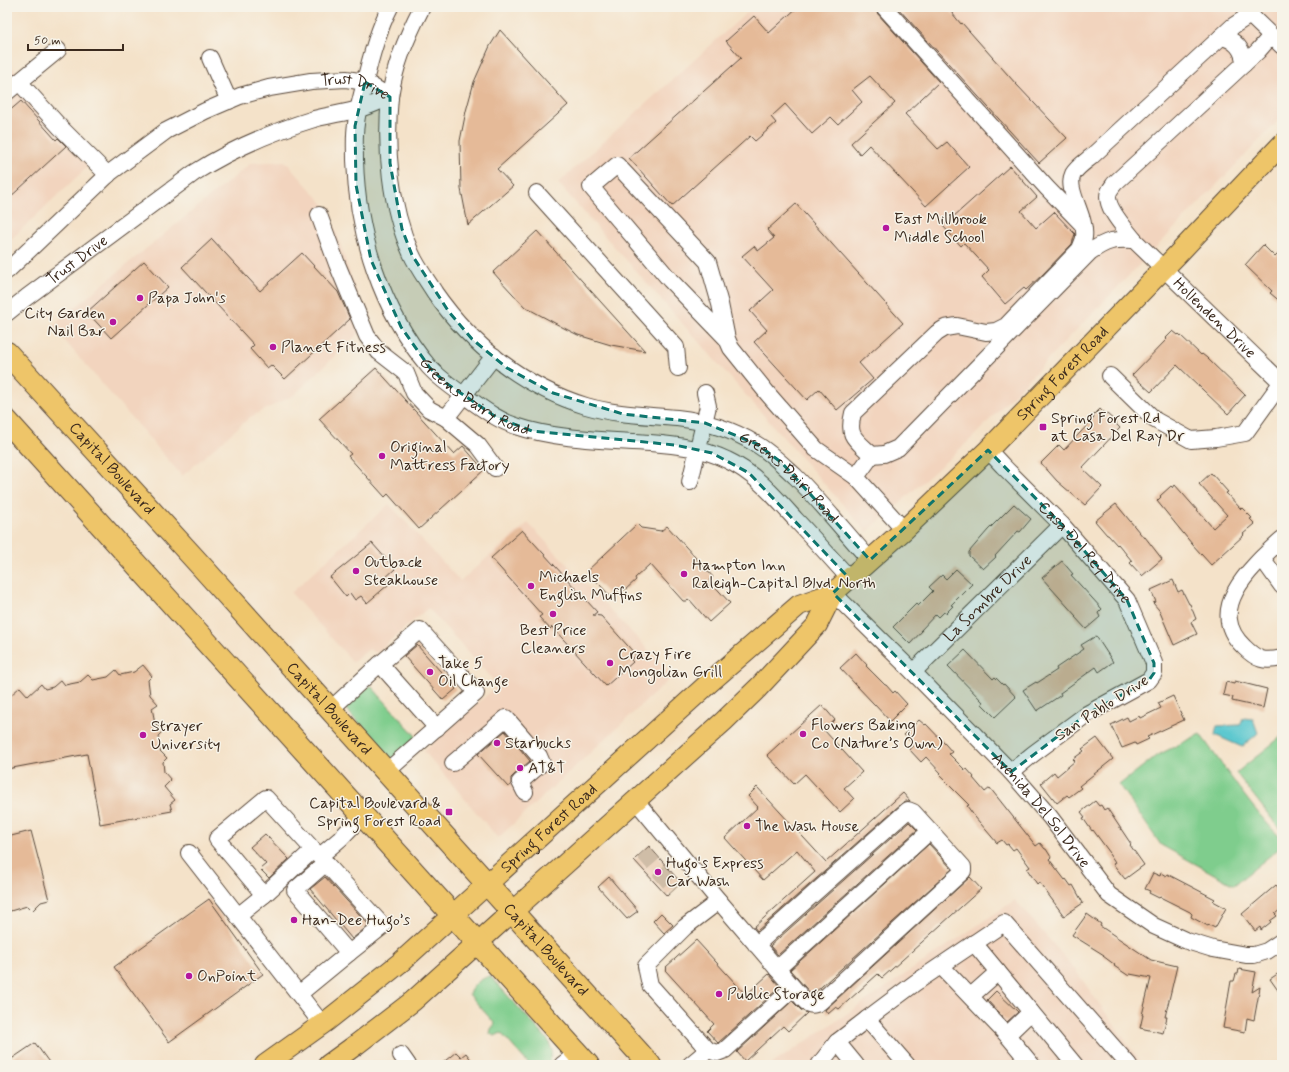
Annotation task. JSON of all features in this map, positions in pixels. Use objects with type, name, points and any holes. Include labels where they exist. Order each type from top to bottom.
[{"type":"highway","name":"Capital Boulevard","points":[[7,353],[650,1065]]},
{"type":"highway","points":[[7,421],[478,942],[576,1061]]},
{"type":"main road","name":"Spring Forest Road","points":[[328,1065],[394,1016],[724,721],[817,625],[833,594],[904,530],[988,450],[1282,144]]},
{"type":"main road","name":"Spring Forest Road","points":[[265,1065],[365,992],[401,962],[709,683],[799,606],[833,594]]},
{"type":"street","name":"Greens Dairy Road","points":[[390,7],[369,62],[355,126],[356,185],[361,220],[372,260],[385,295],[401,327],[430,368],[446,383],[496,417],[532,431],[565,436],[675,445],[712,453],[729,460],[749,473],[767,488],[850,578]]},
{"type":"street","name":"Greens Dairy Road","points":[[422,7],[402,54],[395,74],[390,97],[388,138],[390,163],[394,194],[402,229],[412,255],[429,284],[449,312],[472,339],[508,368],[546,390],[586,406],[623,414],[678,418],[705,423],[735,433],[757,444],[782,463],[809,490],[870,560]]},
{"type":"street","points":[[884,7],[1084,227]]},
{"type":"street","points":[[1134,240],[1113,240],[1101,244],[1090,252],[898,448],[884,454],[872,455],[852,436],[850,425],[853,413],[931,338],[945,328],[957,326],[986,332],[996,331],[1006,326],[1080,249],[1084,238],[1084,227],[1070,185],[1073,174],[1079,166],[1091,157],[1233,26],[1247,11],[1277,41],[1261,49],[1244,64]]},
{"type":"street","points":[[1221,37],[1232,40],[1237,44],[1244,58],[1244,64]]},
{"type":"street","points":[[58,50],[13,87],[60,127],[108,175]]},
{"type":"street","points":[[210,58],[229,101]]},
{"type":"street","name":"Hollenden Drive","points":[[1244,64],[1114,184],[1109,192],[1108,201],[1112,211],[1134,240],[1282,383]]},
{"type":"street","name":"Trust Drive","points":[[7,272],[108,175],[166,131],[205,111],[240,96],[269,88],[311,81],[346,79],[365,82],[390,97]]},
{"type":"street","name":"Trust Drive","points":[[7,314],[27,297],[194,173],[220,157],[250,142],[292,126],[314,119],[359,109],[390,97]]},
{"type":"street","points":[[728,339],[670,280],[591,187],[617,165],[708,262],[731,348],[768,394],[816,449],[856,477],[904,530]]},
{"type":"street","points":[[1047,188],[1070,185]]},
{"type":"street","points":[[537,192],[676,347],[678,368]]},
{"type":"street","points":[[319,215],[367,336],[379,352],[406,372],[414,393],[429,409],[446,418],[478,445],[495,468]]},
{"type":"street","points":[[446,418],[494,356]]},
{"type":"street","points":[[1110,376],[1155,420],[1191,440],[1216,438],[1245,433],[1282,383]]},
{"type":"street","points":[[690,482],[708,406],[705,393]]},
{"type":"street","name":"Casa Del Rey Drive","points":[[988,450],[1002,466],[1062,525],[1127,600],[1154,663],[1154,673]]},
{"type":"street","points":[[856,477],[872,455]]},
{"type":"street","name":"La Sombre Drive","points":[[914,672],[1062,525]]},
{"type":"street","points":[[1282,539],[1262,558],[1240,583],[1234,593],[1228,618],[1234,634],[1240,644],[1252,656],[1261,660],[1282,658]]},
{"type":"street","points":[[1262,558],[1282,586]]},
{"type":"street","name":"Avenida Del Sol Drive","points":[[833,594],[914,672],[1011,772],[1050,817],[1109,895],[1154,926],[1201,946],[1246,955],[1260,954],[1282,941]]},
{"type":"street","points":[[330,710],[420,630],[470,685],[476,693],[386,772]]},
{"type":"street","points":[[380,664],[437,728]]},
{"type":"street","name":"San Pablo Drive","points":[[1011,772],[1087,714],[1149,680],[1154,673]]},
{"type":"street","points":[[453,763],[506,718],[539,756],[542,763],[520,782],[525,792]]},
{"type":"street","points":[[264,895],[217,839],[266,798],[383,926],[299,994]]},
{"type":"street","points":[[636,801],[719,901],[756,945],[793,988],[810,1005],[814,1006],[963,871],[963,867],[913,812],[908,810],[756,945]]},
{"type":"street","points":[[238,916],[264,895],[320,857],[363,815]]},
{"type":"street","points":[[777,969],[930,831]]},
{"type":"street","points":[[189,853],[322,1024]]},
{"type":"street","points":[[320,857],[295,890],[349,953]]},
{"type":"street","points":[[719,901],[685,927],[646,966],[650,985],[708,1050],[717,1053],[725,1050],[793,988]]},
{"type":"street","points":[[819,1065],[837,1042],[915,983],[1004,922],[1129,1065]]},
{"type":"street","points":[[974,943],[1075,1065]]},
{"type":"street","points":[[941,966],[1007,1035],[1032,1065]]},
{"type":"street","points":[[971,996],[998,972]]},
{"type":"street","points":[[1007,1035],[1031,1012]]},
{"type":"street","points":[[867,1019],[907,1065]]},
{"type":"street","points":[[837,1042],[856,1065]]},
{"type":"street","points":[[690,1065],[708,1050]]},
{"type":"highlighted area","points":[[365,82],[390,97],[390,163],[402,229],[412,255],[449,312],[472,339],[507,368],[553,393],[623,414],[705,423],[757,444],[782,463],[870,560],[988,450],[1062,525],[1127,600],[1154,663],[1154,673],[1149,680],[1087,714],[1011,772],[833,593],[849,578],[749,473],[712,453],[675,445],[532,431],[496,417],[446,383],[430,368],[401,327],[371,260],[356,185],[355,126]]},
{"type":"shaded area","name":"East Millbrook Middle School","points":[[753,7],[1282,7],[1282,117],[972,438],[867,532],[558,183]]},
{"type":"shaded area","points":[[7,62],[100,155],[7,243]]},
{"type":"shaded area","points":[[285,161],[329,210],[367,325],[294,395],[250,417],[182,476],[52,326],[251,163]]},
{"type":"shaded area","points":[[389,504],[460,581],[528,523],[673,676],[498,838],[424,751],[498,685],[428,608],[376,653],[369,649],[353,662],[291,593]]},
{"type":"shaded area","points":[[1015,900],[1073,967],[1143,1065],[771,1065]]},
{"type":"green space","points":[[370,685],[415,735],[415,738],[391,760],[345,708]]},
{"type":"green space","points":[[1200,734],[1249,802],[1282,839],[1282,846],[1234,885],[1161,845],[1119,785],[1156,756]]},
{"type":"green space","points":[[1282,736],[1282,825],[1279,828],[1236,773]]},
{"type":"green space","points":[[490,976],[548,1040],[552,1050],[550,1062],[546,1065],[527,1065],[528,1063],[501,1033],[495,1036],[490,1034],[491,1029],[495,1024],[469,994],[477,983]]},
{"type":"water","points":[[1243,718],[1253,719],[1258,733],[1242,747],[1215,735],[1217,726],[1240,725]]},
{"type":"building","points":[[798,7],[875,7],[877,13],[939,82],[905,114],[938,149],[947,142],[969,167],[926,206],[869,145],[860,154],[851,143],[895,103],[870,76],[852,90],[862,102],[838,124],[831,117],[812,134],[785,104],[771,117],[776,123],[755,141],[750,136],[672,206],[629,158],[741,58],[726,41],[754,16],[769,33]]},
{"type":"building","points":[[897,7],[947,7],[1067,138],[1039,163]]},
{"type":"building","points":[[500,30],[568,105],[497,169],[513,186],[468,225],[461,189],[460,141],[474,82],[490,46]]},
{"type":"building","points":[[21,101],[56,140],[58,138],[66,146],[7,200],[7,113]]},
{"type":"building","points":[[1010,166],[1037,197],[1021,211],[1036,228],[1054,212],[1075,234],[1072,244],[1042,275],[1026,290],[1024,288],[1005,304],[982,277],[989,270],[964,243],[961,246],[943,226]]},
{"type":"building","points":[[796,204],[903,323],[859,363],[873,379],[837,410],[819,389],[807,400],[754,342],[767,330],[750,311],[773,290],[742,256],[754,246],[758,251],[774,238],[767,230]]},
{"type":"building","points":[[537,231],[645,351],[611,345],[578,335],[525,307],[500,280],[493,272]]},
{"type":"building","points":[[212,239],[260,291],[302,253],[338,292],[350,319],[285,379],[271,365],[267,368],[250,349],[254,345],[182,267]]},
{"type":"building","points":[[1263,245],[1275,257],[1282,250],[1282,303],[1270,293],[1272,291],[1245,265]]},
{"type":"building","points":[[144,261],[168,287],[111,338],[87,312]]},
{"type":"building","points":[[1173,331],[1178,335],[1179,334],[1201,355],[1202,354],[1207,358],[1245,395],[1228,414],[1177,365],[1151,392],[1132,375]]},
{"type":"building","points":[[376,368],[454,454],[463,446],[484,470],[419,529],[388,494],[385,497],[348,456],[351,454],[319,419]]},
{"type":"building","points":[[1100,409],[1117,423],[1116,424],[1120,428],[1082,468],[1102,487],[1085,505],[1057,481],[1041,463],[1059,445],[1064,450],[1094,418],[1093,416]]},
{"type":"building","points":[[1211,473],[1228,492],[1226,493],[1252,518],[1250,519],[1255,524],[1211,565],[1157,501],[1161,497],[1160,496],[1171,486],[1173,488],[1175,485],[1213,528],[1227,515],[1199,484]]},
{"type":"building","points":[[1014,504],[1031,519],[983,569],[969,556],[969,552]]},
{"type":"building","points":[[1116,504],[1162,559],[1142,576],[1130,563],[1132,561],[1118,544],[1117,545],[1095,521]]},
{"type":"building","name":"Hampton Inn Raleigh-Capital Blvd. North","points":[[637,524],[641,528],[661,531],[667,526],[713,577],[709,580],[730,603],[709,622],[689,599],[687,601],[683,601],[650,564],[625,590],[623,588],[612,598],[587,571]]},
{"type":"building","points":[[522,530],[597,612],[593,615],[601,616],[636,655],[631,660],[633,662],[606,686],[552,627],[550,629],[539,617],[542,615],[491,558]]},
{"type":"building","points":[[372,543],[395,569],[385,578],[389,584],[367,603],[361,596],[355,600],[350,593],[346,597],[330,577]]},
{"type":"building","points":[[1062,561],[1073,574],[1071,575],[1102,609],[1098,613],[1100,617],[1086,629],[1042,578]]},
{"type":"building","points":[[956,569],[972,584],[951,605],[953,606],[946,613],[944,612],[939,617],[936,614],[910,644],[893,627],[916,604],[918,606],[933,591],[929,587],[942,575],[946,579]]},
{"type":"building","points":[[1173,580],[1178,592],[1182,590],[1190,604],[1196,619],[1191,622],[1197,634],[1174,645],[1159,610],[1153,603],[1156,602],[1151,590]]},
{"type":"building","points":[[1096,636],[1113,662],[1099,672],[1096,667],[1060,693],[1061,695],[1037,711],[1023,690],[1057,670],[1056,668],[1084,649],[1081,645]]},
{"type":"building","points":[[417,645],[456,689],[443,700],[404,656]]},
{"type":"building","points":[[965,650],[993,679],[995,677],[1003,685],[1004,684],[1016,697],[995,717],[982,704],[983,702],[948,666]]},
{"type":"building","points":[[856,653],[867,665],[866,666],[893,693],[895,691],[907,704],[890,721],[840,668]]},
{"type":"building","points":[[143,665],[152,676],[148,680],[150,695],[158,704],[152,708],[155,723],[163,731],[158,736],[160,751],[167,758],[163,762],[164,772],[171,780],[164,787],[175,800],[170,804],[172,811],[100,824],[87,754],[7,769],[7,696],[11,695],[20,687],[28,696],[41,684],[45,689],[53,687],[61,680],[65,685],[80,682],[88,675],[93,680],[108,677],[116,670],[120,675],[134,672]]},
{"type":"building","points":[[1235,681],[1267,689],[1263,708],[1232,701],[1233,697],[1223,695],[1226,682],[1234,684]]},
{"type":"building","points":[[1173,696],[1184,720],[1147,737],[1149,739],[1136,745],[1135,743],[1122,748],[1111,725],[1127,717],[1129,721],[1139,716],[1140,718],[1161,708],[1158,703]]},
{"type":"building","points":[[822,705],[835,720],[824,730],[862,772],[844,788],[854,799],[840,812],[805,774],[794,784],[767,755]]},
{"type":"building","points":[[919,720],[925,725],[926,724],[946,745],[952,752],[949,754],[965,770],[967,769],[985,792],[990,788],[1036,846],[1040,843],[1046,849],[1051,857],[1049,859],[1065,880],[1066,879],[1071,886],[1073,885],[1083,903],[1064,916],[1039,882],[1037,884],[1027,869],[1030,867],[1016,848],[1013,850],[1002,840],[997,843],[975,817],[967,806],[969,805],[939,775],[941,773],[926,757],[921,762],[909,749],[914,745],[904,735]]},
{"type":"building","points":[[505,731],[530,761],[511,778],[511,785],[508,787],[478,754]]},
{"type":"building","points":[[1097,738],[1113,759],[1079,786],[1081,788],[1069,797],[1067,795],[1057,803],[1041,783],[1054,772],[1057,776],[1075,761],[1073,759],[1084,751],[1082,749]]},
{"type":"building","points":[[757,787],[826,862],[903,793],[910,801],[902,803],[757,931],[754,927],[815,872],[797,850],[763,880],[725,838],[758,807],[748,796]]},
{"type":"building","points":[[1095,801],[1099,806],[1101,805],[1104,810],[1107,808],[1144,865],[1125,879],[1113,864],[1115,863],[1109,854],[1110,853],[1083,818],[1085,817],[1081,812]]},
{"type":"building","points":[[909,822],[917,830],[778,955],[770,946]]},
{"type":"building","points":[[31,831],[49,900],[41,902],[32,911],[27,906],[7,912],[7,837]]},
{"type":"building","points":[[265,834],[289,859],[269,878],[260,869],[266,864],[250,847]]},
{"type":"building","points":[[929,844],[952,869],[812,995],[790,970]]},
{"type":"building","name":"Hugo's Express Car Wash","points":[[649,846],[681,883],[667,896],[634,860]]},
{"type":"building","points":[[1153,873],[1160,876],[1161,873],[1166,876],[1167,874],[1215,899],[1213,901],[1226,908],[1215,928],[1191,917],[1192,914],[1190,912],[1149,893],[1150,891],[1145,889]]},
{"type":"building","points":[[325,877],[369,925],[352,939],[310,889]]},
{"type":"building","points":[[609,877],[638,911],[627,919],[598,887]]},
{"type":"building","points":[[970,877],[981,889],[882,978],[878,974],[839,1009],[836,1007],[828,1014],[825,1010]]},
{"type":"building","points":[[1276,885],[1282,892],[1282,908],[1275,914],[1277,916],[1270,921],[1271,922],[1261,930],[1260,927],[1255,931],[1242,914]]},
{"type":"building","points":[[209,899],[263,974],[169,1042],[114,967]]},
{"type":"building","points":[[661,913],[673,925],[664,933],[653,921]]},
{"type":"building","points":[[1087,914],[1101,924],[1100,926],[1151,960],[1177,966],[1165,1017],[1167,1017],[1163,1033],[1140,1028],[1151,978],[1130,974],[1129,976],[1114,966],[1115,965],[1103,956],[1104,955],[1072,935]]},
{"type":"building","points":[[696,940],[746,995],[769,974],[780,987],[718,1043],[707,1031],[714,1024],[665,970],[667,968],[666,967]]},
{"type":"building","points":[[1239,969],[1256,972],[1252,992],[1260,987],[1254,1020],[1247,1018],[1245,1032],[1223,1028],[1231,981],[1234,981]]},
{"type":"building","points":[[1282,971],[1282,996],[1270,979]]},
{"type":"building","points":[[996,991],[1018,1012],[1007,1022],[987,1000]]},
{"type":"building","points":[[792,1001],[801,1010],[807,1013],[788,1031],[783,1026],[745,1061],[737,1052]]},
{"type":"building","points":[[35,1043],[51,1065],[7,1065],[7,1062]]},
{"type":"building","points":[[456,1052],[461,1057],[466,1053],[475,1065],[440,1065]]},
{"type":"tunnel","points":[[643,852],[675,889]]},
{"type":"place","name":"East Millbrook Middle School","points":[[886,228]]},
{"type":"place","name":"Papa John's","points":[[140,298]]},
{"type":"place","name":"City Garden Nail Bar","points":[[113,322]]},
{"type":"place","name":"Planet Fitness","points":[[273,347]]},
{"type":"place","name":"Spring Forest Rd at Casa Del Ray Dr","points":[[1043,427]]},
{"type":"place","name":"Original Mattress Factory","points":[[382,456]]},
{"type":"place","name":"Outback Steakhouse","points":[[356,571]]},
{"type":"place","name":"Hampton Inn Raleigh-Capital Blvd. North","points":[[684,574]]},
{"type":"place","name":"Michaels English Muffins","points":[[531,586]]},
{"type":"place","name":"Best Price Cleaners","points":[[553,614]]},
{"type":"place","name":"Crazy Fire Mongolian Grill","points":[[610,663]]},
{"type":"place","name":"Take 5 Oil Change","points":[[430,672]]},
{"type":"place","name":"Flowers Baking Co (Nature’s Own)","points":[[803,734]]},
{"type":"place","name":"Strayer University","points":[[143,735]]},
{"type":"place","name":"Starbucks","points":[[497,743]]},
{"type":"place","name":"AT&T","points":[[520,768]]},
{"type":"place","name":"Capital Boulevard & Spring Forest Road","points":[[449,812]]},
{"type":"place","name":"The Wash House","points":[[747,826]]},
{"type":"place","name":"Hugo's Express Car Wash","points":[[658,872]]},
{"type":"place","name":"Han-Dee Hugo’s","points":[[294,920]]},
{"type":"place","name":"OnPoint","points":[[189,976]]},
{"type":"place","name":"Public Storage","points":[[719,994]]}]
